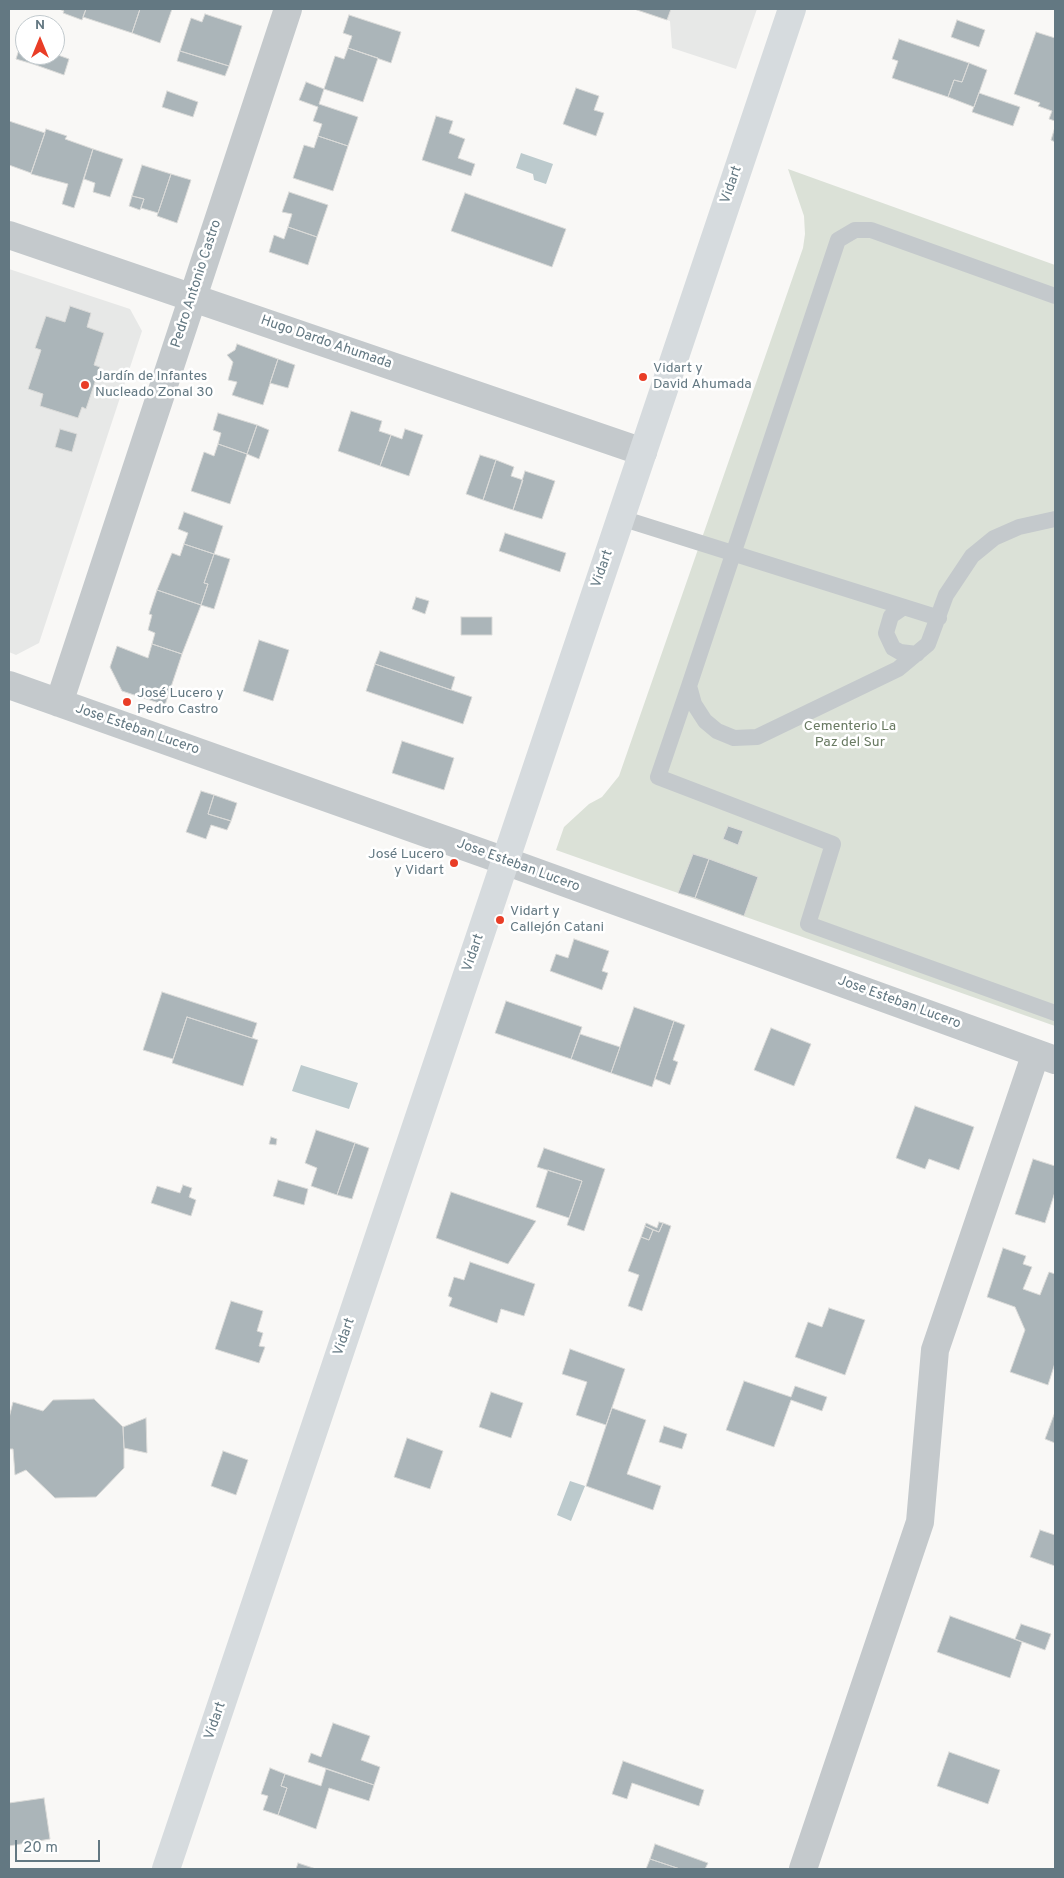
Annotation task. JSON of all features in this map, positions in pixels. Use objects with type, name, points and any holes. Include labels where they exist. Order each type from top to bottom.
[{"type":"street","name":"Pedro Antonio Castro","points":[[58,703],[288,9]]},
{"type":"street","name":"Vidart","points":[[166,1869],[792,9]]},
{"type":"street","name":"Hugo Dardo Ahumada","points":[[9,235],[643,452]]},
{"type":"street","name":"Jose Esteban Lucero","points":[[9,685],[505,861],[1045,1056]]},
{"type":"street","points":[[803,1869],[920,1522],[935,1350],[1045,1056]]},
{"type":"lane","points":[[1055,296],[871,230],[855,230],[838,240],[658,777],[833,844],[808,924],[1055,1013]]},
{"type":"lane","points":[[620,518],[939,618]]},
{"type":"lane","points":[[689,686],[694,704],[705,721],[716,732],[734,738],[757,737],[898,669],[928,644],[946,595],[972,556],[994,538],[1019,527],[1055,519]]},
{"type":"lane","points":[[904,607],[891,616],[886,633],[893,648],[900,652],[916,654]]},
{"type":"shaded area","points":[[634,9],[757,9],[736,69],[672,48],[670,21]]},
{"type":"shaded area","points":[[521,153],[553,164],[546,184],[534,180],[533,174],[516,168]]},
{"type":"shaded area","points":[[9,269],[130,309],[142,331],[39,643],[16,655],[9,652]]},
{"type":"shaded area","points":[[301,1065],[358,1083],[349,1109],[292,1091]]},
{"type":"shaded area","points":[[570,1481],[585,1486],[571,1521],[557,1515]]},
{"type":"green space","name":"Cementerio La Paz del Sur","points":[[788,169],[1055,265],[1055,1026],[556,850],[564,827],[589,804],[602,797],[619,776],[803,248],[805,234],[804,216]]},
{"type":"building","points":[[59,9],[86,9],[82,20],[63,13],[64,11]]},
{"type":"building","points":[[86,9],[140,9],[132,33],[83,17]]},
{"type":"building","points":[[140,9],[172,9],[160,43],[132,33]]},
{"type":"building","points":[[634,9],[671,9],[667,20]]},
{"type":"building","points":[[205,14],[242,26],[229,66],[180,51],[191,18],[202,22]]},
{"type":"building","points":[[349,15],[401,32],[391,63],[348,48],[352,36],[343,33]]},
{"type":"building","points":[[957,20],[985,30],[979,47],[951,37]]},
{"type":"building","points":[[1036,32],[1055,38],[1055,121],[1049,119],[1052,111],[1038,106],[1040,103],[1014,94]]},
{"type":"building","points":[[899,39],[969,63],[962,82],[954,80],[948,97],[892,78],[898,61],[892,59]]},
{"type":"building","points":[[348,48],[378,58],[363,102],[324,89],[335,56],[344,59]]},
{"type":"building","points":[[180,51],[229,66],[225,76],[177,61]]},
{"type":"building","points":[[65,58],[69,59],[64,75],[36,65],[65,65]]},
{"type":"building","points":[[969,63],[987,70],[974,107],[948,97],[954,80],[962,82]]},
{"type":"building","points":[[306,82],[324,89],[319,104],[358,117],[348,146],[318,136],[322,124],[313,121],[318,107],[299,100]]},
{"type":"building","points":[[576,88],[599,96],[594,110],[604,113],[596,136],[563,124]]},
{"type":"building","points":[[167,91],[198,102],[193,117],[162,107]]},
{"type":"building","points":[[979,93],[1020,107],[1013,126],[972,112]]},
{"type":"building","points":[[436,116],[453,121],[449,133],[465,139],[458,158],[475,164],[471,176],[422,160]]},
{"type":"building","points":[[9,121],[45,133],[31,173],[9,165]]},
{"type":"building","points":[[1055,127],[1055,142],[1051,140]]},
{"type":"building","points":[[46,129],[67,136],[65,139],[93,149],[74,208],[62,204],[68,184],[31,174]]},
{"type":"building","points":[[318,136],[348,146],[333,191],[293,178],[304,145],[314,148]]},
{"type":"building","points":[[93,149],[123,159],[110,197],[93,192],[95,183],[84,179]]},
{"type":"building","points":[[142,165],[171,174],[158,213],[141,208],[144,199],[132,196]]},
{"type":"building","points":[[171,174],[191,180],[177,223],[157,216]]},
{"type":"building","points":[[289,192],[328,205],[317,237],[288,227],[292,214],[282,212]]},
{"type":"building","points":[[465,193],[566,229],[552,267],[451,231]]},
{"type":"building","points":[[132,196],[144,199],[140,210],[129,206]]},
{"type":"building","points":[[288,227],[317,237],[308,265],[269,252],[274,235],[284,239]]},
{"type":"building","points":[[70,306],[91,313],[87,327],[104,333],[94,365],[100,367],[86,409],[82,407],[78,418],[40,406],[43,394],[28,389],[41,350],[35,348],[46,316],[65,322]]},
{"type":"building","points":[[237,344],[278,359],[263,405],[232,395],[237,382],[228,380],[233,362],[227,355],[235,350]]},
{"type":"building","points":[[278,359],[295,365],[288,388],[270,383]]},
{"type":"building","points":[[351,411],[382,421],[379,431],[391,435],[380,466],[338,451]]},
{"type":"building","points":[[218,413],[257,425],[247,454],[218,444],[221,433],[213,430]]},
{"type":"building","points":[[257,425],[269,430],[259,459],[247,454]]},
{"type":"building","points":[[60,429],[77,434],[72,452],[55,447]]},
{"type":"building","points":[[405,429],[423,435],[409,476],[380,466],[391,435],[402,439]]},
{"type":"building","points":[[218,444],[247,454],[230,504],[191,491],[204,452],[214,456]]},
{"type":"building","points":[[480,455],[496,460],[483,500],[466,494]]},
{"type":"building","points":[[496,460],[514,467],[511,476],[523,480],[513,510],[483,500]]},
{"type":"building","points":[[525,471],[555,481],[542,519],[513,510]]},
{"type":"building","points":[[184,512],[223,526],[214,554],[184,544],[188,533],[178,529]]},
{"type":"building","points":[[505,533],[566,553],[560,572],[499,551]]},
{"type":"building","points":[[184,544],[214,554],[204,583],[208,584],[201,605],[157,590],[172,553],[180,556]]},
{"type":"building","points":[[214,554],[230,559],[214,609],[201,605],[208,584],[204,583]]},
{"type":"building","points":[[157,590],[201,605],[182,654],[152,644],[155,633],[148,630],[152,615],[149,614]]},
{"type":"building","points":[[416,597],[429,601],[425,614],[412,609]]},
{"type":"building","points":[[461,617],[492,617],[492,635],[461,635]]},
{"type":"building","points":[[259,640],[289,650],[273,701],[243,691]]},
{"type":"building","points":[[152,644],[182,654],[165,705],[122,691],[110,667],[117,646],[148,658]]},
{"type":"building","points":[[380,651],[455,677],[451,690],[375,664]]},
{"type":"building","points":[[375,664],[472,697],[463,724],[366,691]]},
{"type":"building","points":[[402,741],[454,758],[444,790],[392,773]]},
{"type":"building","points":[[201,791],[214,795],[208,814],[231,821],[227,830],[211,825],[206,839],[186,832]]},
{"type":"building","points":[[214,795],[237,803],[231,821],[208,814]]},
{"type":"building","points":[[728,826],[743,831],[738,845],[723,839]]},
{"type":"building","points":[[693,854],[709,859],[695,898],[678,893]]},
{"type":"building","points":[[709,859],[758,877],[744,916],[695,898]]},
{"type":"building","points":[[574,939],[609,951],[602,971],[608,973],[602,990],[550,971],[556,954],[568,958]]},
{"type":"building","points":[[162,992],[257,1023],[252,1038],[187,1017],[173,1059],[143,1050]]},
{"type":"building","points":[[506,1001],[582,1027],[571,1059],[495,1033]]},
{"type":"building","points":[[634,1007],[674,1021],[652,1087],[611,1073]]},
{"type":"building","points":[[187,1017],[258,1040],[243,1086],[172,1063]]},
{"type":"building","points":[[674,1021],[685,1025],[673,1060],[678,1062],[670,1085],[655,1079]]},
{"type":"building","points":[[771,1028],[811,1044],[794,1086],[754,1070]]},
{"type":"building","points":[[580,1034],[620,1047],[611,1073],[571,1059]]},
{"type":"building","points":[[915,1106],[974,1127],[959,1170],[929,1159],[925,1169],[896,1158]]},
{"type":"building","points":[[316,1130],[355,1143],[337,1195],[311,1186],[317,1168],[305,1163]]},
{"type":"building","points":[[271,1137],[277,1139],[276,1145],[269,1144]]},
{"type":"building","points":[[355,1143],[369,1148],[352,1199],[337,1195]]},
{"type":"building","points":[[544,1148],[605,1169],[584,1231],[567,1225],[582,1181],[537,1167]]},
{"type":"building","points":[[1033,1159],[1055,1166],[1055,1192],[1045,1223],[1015,1214]]},
{"type":"building","points":[[548,1170],[582,1181],[569,1218],[536,1207]]},
{"type":"building","points":[[278,1180],[308,1189],[304,1205],[273,1196]]},
{"type":"building","points":[[183,1185],[192,1188],[189,1197],[196,1200],[191,1216],[151,1203],[157,1186],[180,1193]]},
{"type":"building","points":[[451,1192],[536,1221],[508,1264],[436,1238]]},
{"type":"building","points":[[659,1222],[663,1223],[659,1232],[645,1226],[646,1223],[657,1228]]},
{"type":"building","points":[[663,1223],[671,1226],[642,1311],[628,1306],[639,1275],[628,1271],[641,1237],[649,1240],[653,1230],[659,1232]]},
{"type":"building","points":[[645,1226],[653,1230],[649,1240],[641,1237]]},
{"type":"building","points":[[1003,1248],[1026,1256],[1023,1264],[1032,1267],[1023,1289],[1040,1295],[1049,1272],[1055,1274],[1055,1363],[1048,1385],[1010,1372],[1025,1330],[1015,1307],[987,1297]]},
{"type":"building","points":[[470,1262],[535,1284],[524,1316],[501,1309],[497,1323],[449,1306],[452,1298],[448,1296],[454,1277],[464,1280]]},
{"type":"building","points":[[231,1301],[263,1311],[257,1331],[263,1333],[259,1346],[265,1347],[259,1363],[215,1349]]},
{"type":"building","points":[[829,1308],[865,1320],[845,1375],[795,1357],[808,1322],[822,1327]]},
{"type":"building","points":[[570,1349],[625,1369],[606,1425],[576,1415],[587,1382],[562,1374]]},
{"type":"building","points":[[744,1381],[791,1397],[795,1386],[827,1397],[822,1411],[791,1400],[774,1447],[726,1430]]},
{"type":"building","points":[[491,1392],[523,1403],[511,1438],[479,1427]]},
{"type":"building","points":[[94,1399],[123,1427],[124,1448],[124,1468],[96,1497],[55,1498],[26,1470],[15,1475],[13,1449],[9,1449],[9,1418],[13,1402],[43,1411],[53,1400]]},
{"type":"building","points":[[612,1408],[646,1420],[627,1474],[661,1486],[653,1510],[586,1486]]},
{"type":"building","points":[[1055,1412],[1055,1443],[1045,1439]]},
{"type":"building","points":[[146,1418],[147,1453],[124,1448],[123,1427]]},
{"type":"building","points":[[664,1426],[687,1434],[682,1449],[659,1442]]},
{"type":"building","points":[[407,1438],[443,1451],[430,1489],[394,1477]]},
{"type":"building","points":[[223,1451],[248,1460],[236,1495],[211,1486]]},
{"type":"building","points":[[1040,1530],[1055,1535],[1055,1566],[1030,1557]]},
{"type":"building","points":[[950,1616],[1022,1642],[1010,1678],[937,1652]]},
{"type":"building","points":[[1021,1624],[1051,1634],[1045,1650],[1015,1639]]},
{"type":"building","points":[[333,1723],[370,1736],[361,1760],[380,1767],[374,1785],[308,1762],[311,1753],[321,1757]]},
{"type":"building","points":[[949,1752],[1000,1770],[988,1804],[937,1786]]},
{"type":"building","points":[[623,1761],[704,1790],[699,1806],[632,1783],[627,1799],[612,1794]]},
{"type":"building","points":[[270,1768],[285,1774],[281,1786],[287,1788],[278,1815],[263,1810],[268,1796],[261,1794]]},
{"type":"building","points":[[326,1769],[374,1785],[369,1801],[329,1788],[316,1829],[278,1815],[287,1788],[281,1786],[285,1774],[321,1786]]},
{"type":"building","points":[[44,1798],[50,1839],[9,1846],[9,1803]]},
{"type":"building","points":[[655,1844],[708,1863],[705,1869],[680,1869],[650,1859]]},
{"type":"building","points":[[650,1859],[680,1869],[646,1869]]},
{"type":"building","points":[[298,1863],[316,1869],[296,1869]]},
{"type":"place","name":"Vidart y David Ahumada","points":[[643,377]]},
{"type":"place","name":"Jardín de Infantes Nucleado Zonal 30","points":[[85,385]]},
{"type":"place","name":"José Lucero y Pedro Castro","points":[[127,702]]},
{"type":"place","name":"José Lucero y Vidart","points":[[454,863]]},
{"type":"place","name":"Vidart y Callejón Catani","points":[[500,920]]}]
